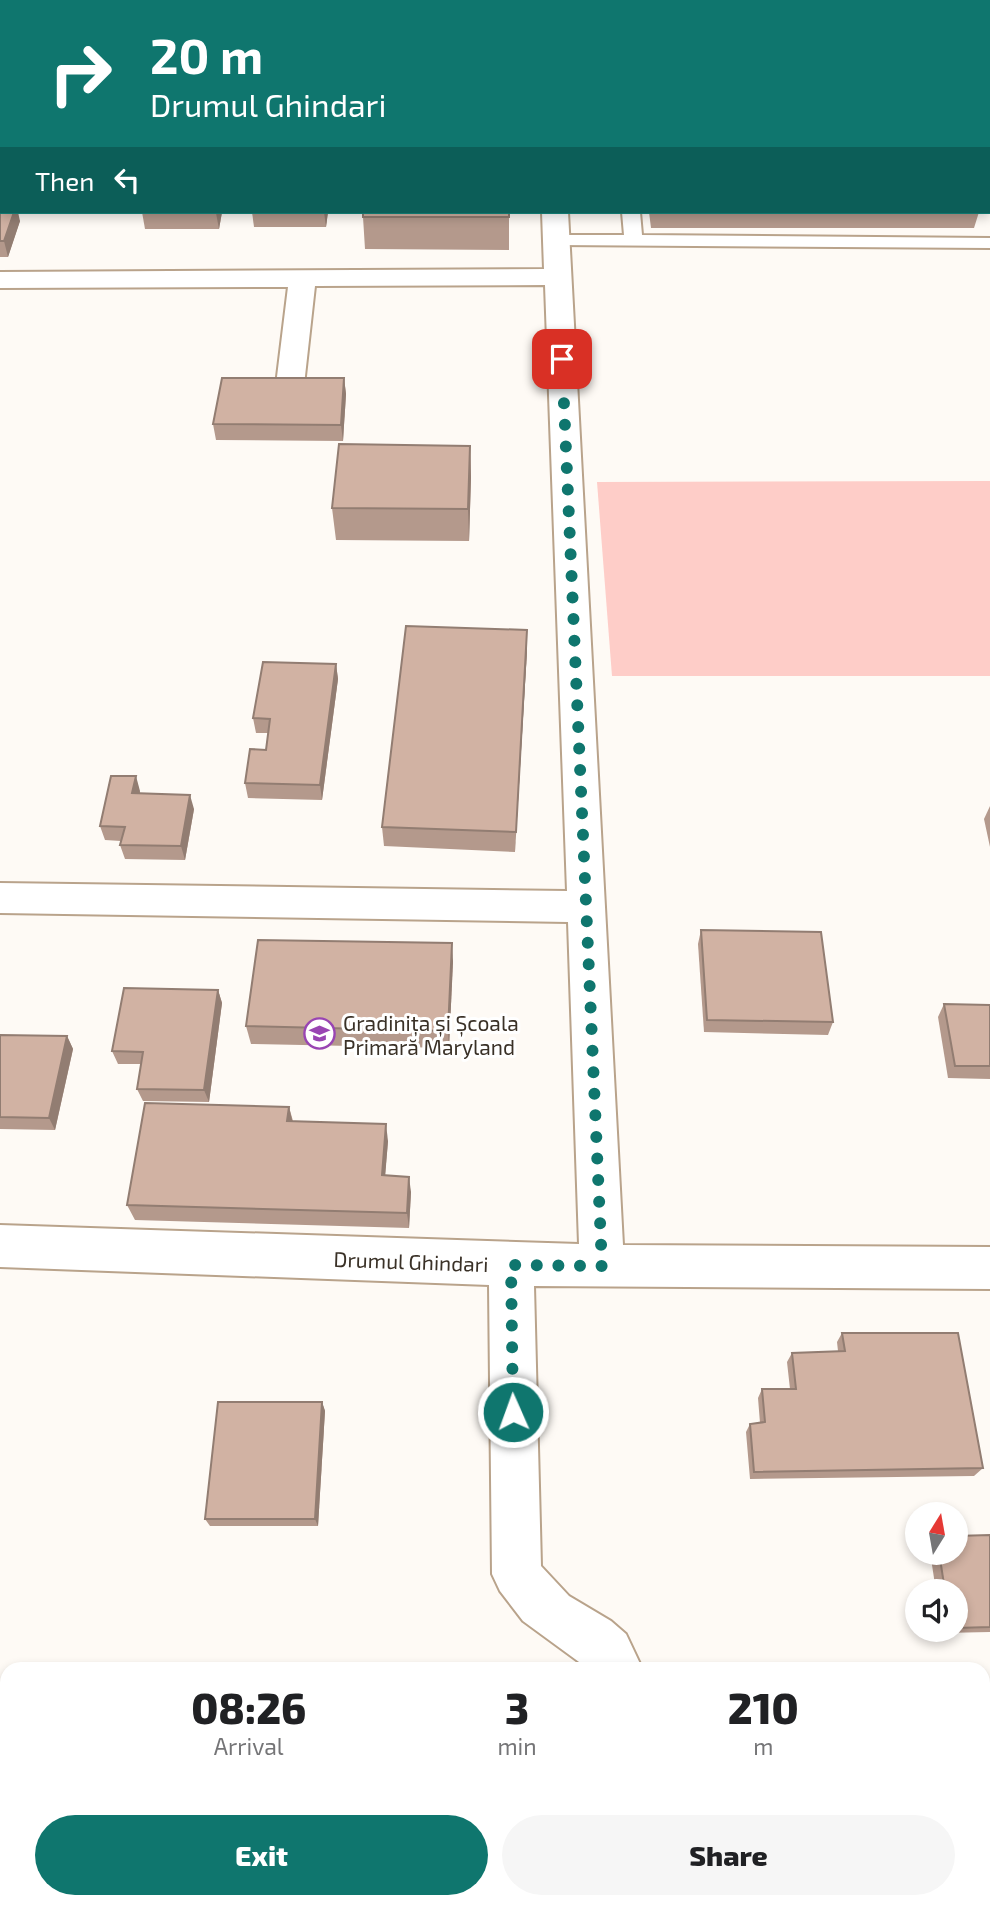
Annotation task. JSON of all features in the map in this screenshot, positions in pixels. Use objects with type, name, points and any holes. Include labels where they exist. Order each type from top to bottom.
[{"type":"street","points":[[556,226],[602,1266]]},
{"type":"street","points":[[0,279],[558,277]]},
{"type":"street","points":[[290,385],[303,278]]},
{"type":"street","points":[[0,898],[586,907]]},
{"type":"street","name":"Drumul Ghindari","points":[[0,1246],[511,1265],[990,1268]]},
{"type":"street","points":[[511,1265],[517,1574],[532,1597],[559,1619],[590,1635],[616,1662]]},
{"type":"lane","points":[[631,214],[634,240]]},
{"type":"lane","points":[[556,226],[634,240],[990,243]]},
{"type":"shaded area","points":[[990,481],[990,676],[612,676],[597,482]]},
{"type":"building","points":[[0,214],[13,214],[4,241],[0,241]]},
{"type":"building","points":[[363,214],[509,214],[509,217],[363,217]]},
{"type":"building","points":[[222,378],[344,378],[341,425],[213,424]]},
{"type":"building","points":[[339,444],[470,446],[468,509],[332,508]]},
{"type":"building","points":[[406,626],[527,630],[516,832],[382,827]]},
{"type":"building","points":[[263,662],[336,664],[320,785],[245,783],[250,749],[266,750],[270,719],[253,718]]},
{"type":"building","points":[[111,776],[136,776],[132,793],[190,795],[181,846],[120,845],[125,827],[100,826]]},
{"type":"building","points":[[701,930],[821,932],[833,1022],[707,1020]]},
{"type":"building","points":[[258,940],[452,943],[448,1031],[246,1026]]},
{"type":"building","points":[[124,988],[218,990],[204,1090],[137,1089],[143,1052],[112,1051]]},
{"type":"building","points":[[944,1004],[990,1005],[990,1066],[955,1066]]},
{"type":"building","points":[[0,1035],[67,1036],[49,1118],[0,1117]]},
{"type":"building","points":[[145,1103],[289,1107],[287,1121],[386,1124],[382,1175],[409,1177],[407,1213],[127,1205]]},
{"type":"building","points":[[842,1333],[958,1333],[983,1468],[754,1472],[750,1424],[765,1422],[762,1389],[796,1389],[792,1353],[845,1351]]},
{"type":"building","points":[[218,1402],[322,1402],[315,1519],[205,1519]]},
{"type":"building","points":[[990,1535],[990,1627],[968,1628],[968,1579],[943,1579],[941,1565],[968,1565],[968,1536]]},
{"type":"place","name":"Gradinița și Școala Primară Maryland","points":[[320,1034]]},
{"type":"route","points":[[513,1412],[511,1265],[602,1266],[562,359]]}]
